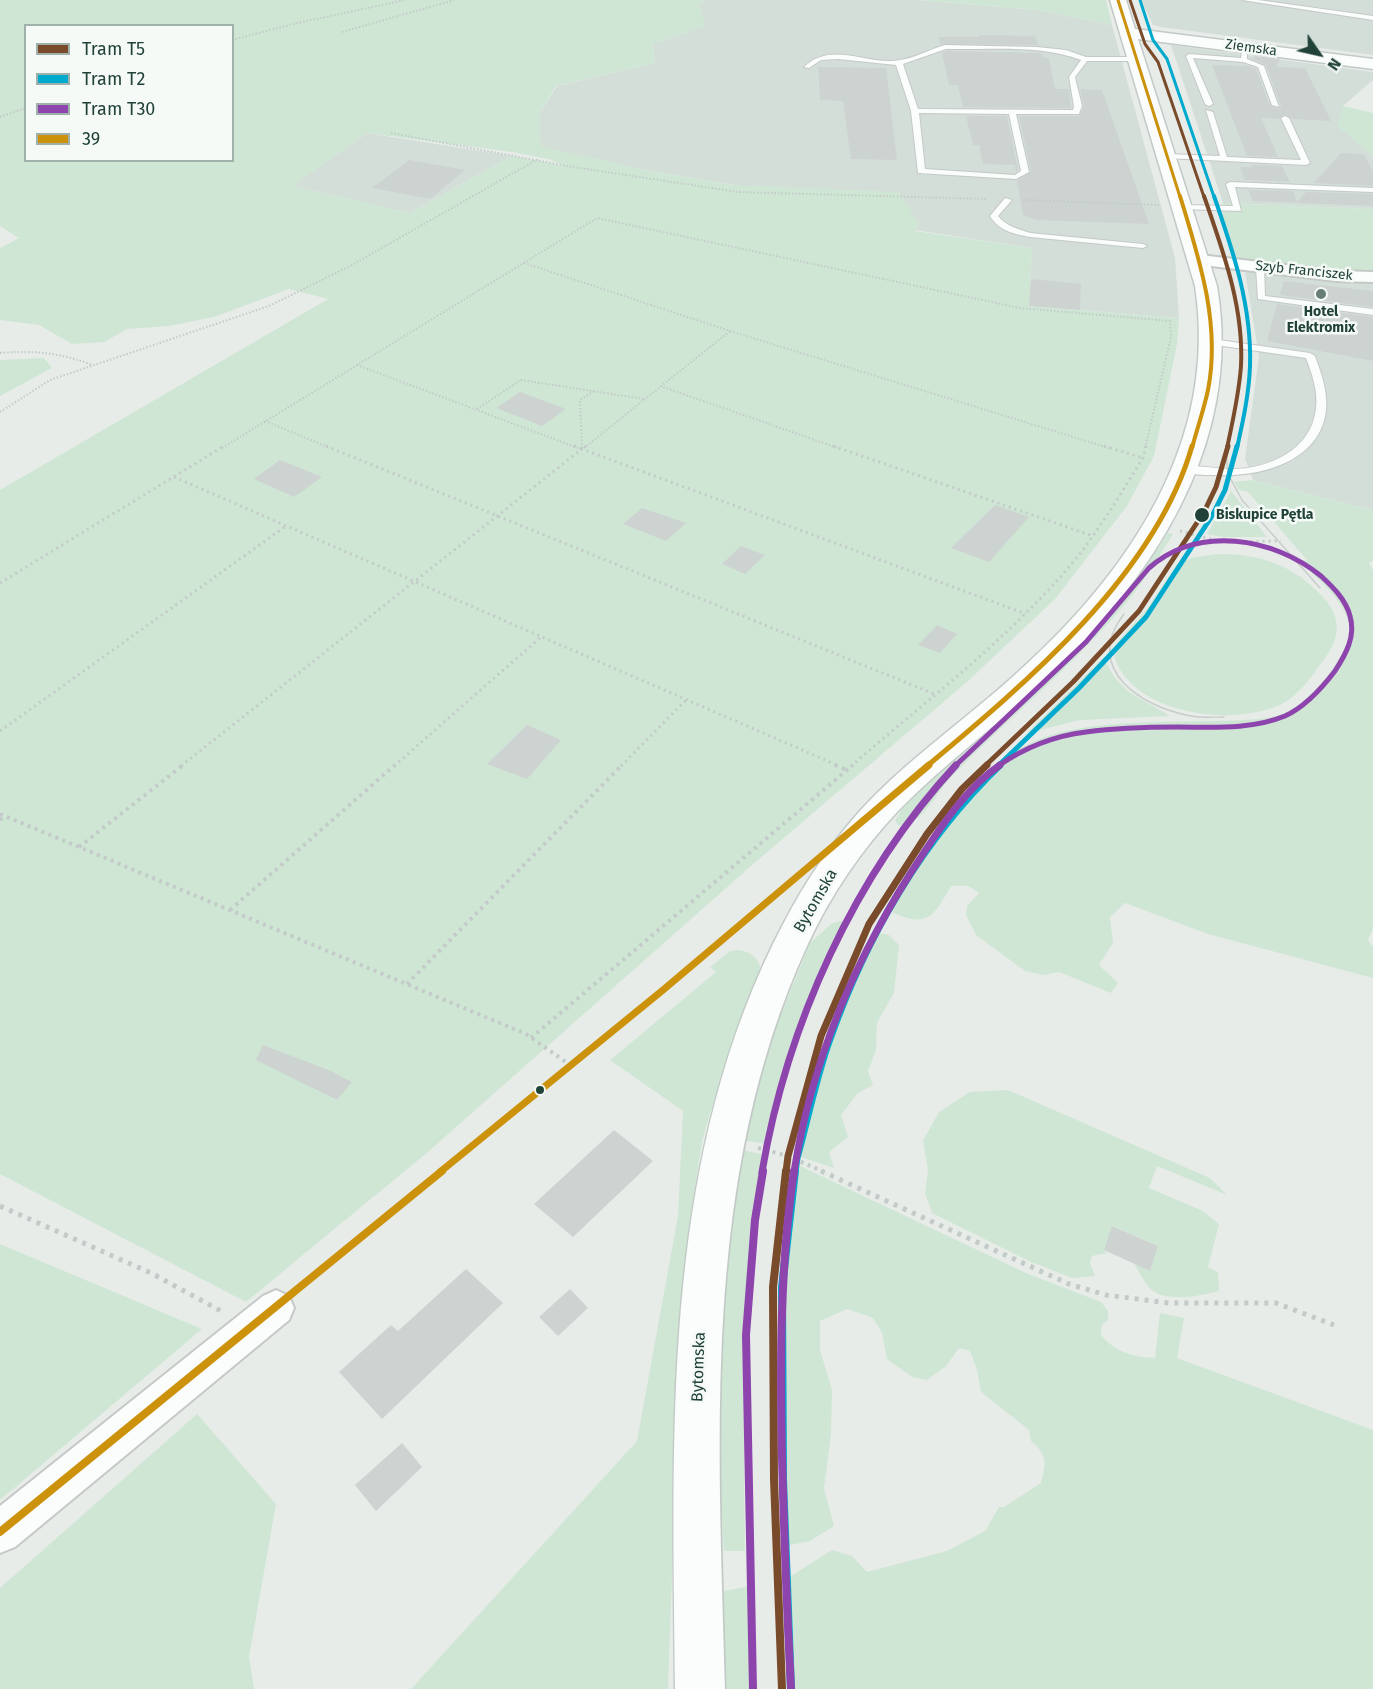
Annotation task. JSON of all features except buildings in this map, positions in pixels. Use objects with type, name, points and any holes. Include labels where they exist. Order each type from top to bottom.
[{"type":"street","name":"Bytomska","points":[[699,1689],[698,1407],[704,1261],[723,1140],[752,1038],[771,987],[800,925],[831,872],[855,839],[889,801],[1032,676],[1095,611],[1147,540],[1174,492],[1200,422],[1208,389],[1212,342],[1209,304],[1200,260],[1118,0]]},
{"type":"street","name":"Ziemska","points":[[1128,33],[1246,54],[1373,64]]},
{"type":"street","name":"Szyb Franciszek","points":[[1200,260],[1373,277]]},
{"type":"street","points":[[0,1532],[264,1318]]},
{"type":"lane","points":[[1245,0],[1373,18]]},
{"type":"lane","points":[[807,67],[819,58],[838,57],[899,63],[945,47],[1037,49],[1066,52],[1085,59],[1136,59]]},
{"type":"lane","points":[[1224,158],[1209,108],[1189,56],[1246,54],[1261,66],[1276,105]]},
{"type":"lane","points":[[915,111],[1076,112],[1078,106],[1072,77],[1085,59]]},
{"type":"lane","points":[[899,63],[915,111],[921,171],[1016,177],[1025,172],[1012,111]]},
{"type":"lane","points":[[1168,156],[1306,164],[1285,118]]},
{"type":"lane","points":[[1183,207],[1238,209],[1230,184],[1373,190]]},
{"type":"lane","points":[[1008,200],[994,216],[996,220],[1014,231],[1030,235],[1143,246]]},
{"type":"lane","points":[[1260,267],[1261,297],[1267,300],[1373,312]]},
{"type":"lane","points":[[1184,469],[1228,474],[1262,470],[1291,458],[1314,433],[1321,409],[1317,376],[1310,356],[1212,342]]},
{"type":"path","points":[[234,39],[293,24],[405,0]]},
{"type":"path","points":[[342,32],[454,0]]},
{"type":"path","points":[[0,117],[24,109]]},
{"type":"path","points":[[391,133],[567,166],[738,192],[1183,207]]},
{"type":"path","points":[[0,412],[50,380],[269,306],[352,265],[538,159]]},
{"type":"path","points":[[0,583],[597,218],[1020,308],[1170,321],[1171,337],[1143,458],[1093,536],[1026,614],[847,770],[531,1038]]},
{"type":"path","points":[[524,263],[730,331],[1143,458]]},
{"type":"path","points":[[80,847],[730,331]]},
{"type":"path","points":[[0,353],[21,351],[67,354],[93,365]]},
{"type":"path","points":[[357,365],[1026,614]]},
{"type":"path","points":[[477,410],[521,380],[645,399]]},
{"type":"path","points":[[660,386],[1093,536]]},
{"type":"path","points":[[582,449],[580,400],[595,391]]},
{"type":"path","points":[[265,421],[934,694]]},
{"type":"path","points":[[174,477],[847,770]]},
{"type":"path","points":[[0,731],[287,526]]},
{"type":"path","points":[[1174,529],[1200,534],[1222,542],[1281,541]]},
{"type":"path","points":[[230,910],[541,637]]},
{"type":"path","points":[[407,984],[686,700]]},
{"type":"path","points":[[0,820],[2,815],[407,984],[531,1038],[570,1065]]},
{"type":"path","points":[[723,1140],[788,1156],[1068,1284],[1106,1295],[1169,1303],[1276,1303],[1334,1325]]},
{"type":"path","points":[[0,1206],[151,1273],[264,1318]]},
{"type":"shaded area","points":[[708,0],[916,0],[1038,10],[1112,25],[1175,258],[1179,318],[1029,306],[1032,248],[914,230],[734,185],[640,169],[540,147],[539,114],[557,86],[655,63],[653,44],[704,26],[699,3]]},
{"type":"shaded area","points":[[1141,0],[1373,0],[1373,55],[1161,27],[1153,25]]},
{"type":"shaded area","points":[[1171,45],[1373,72],[1373,80],[1343,106],[1338,125],[1373,156],[1373,209],[1223,203]]},
{"type":"shaded area","points":[[367,133],[512,156],[410,213],[292,186]]},
{"type":"shaded area","points":[[1245,272],[1373,284],[1373,510],[1253,480],[1245,459],[1259,356]]},
{"type":"green space","points":[[0,0],[708,0],[699,3],[705,26],[653,44],[655,63],[556,86],[539,114],[541,146],[640,169],[734,185],[899,192],[919,224],[915,231],[1032,248],[1029,306],[1179,318],[1177,344],[1154,456],[1127,506],[1055,599],[968,681],[751,866],[429,1151],[246,1302],[0,1174],[0,490],[328,299],[289,289],[214,317],[169,326],[127,329],[104,342],[72,344],[39,325],[0,320],[0,248],[19,238],[0,226]],"holes":[[[367,133],[512,152],[548,159],[566,166],[512,156],[410,213],[293,186]]]},
{"type":"green space","points":[[916,0],[1106,0],[1112,25],[1038,10]]},
{"type":"green space","points":[[1343,106],[1373,113],[1373,156],[1337,126]]},
{"type":"green space","points":[[1223,203],[1373,209],[1373,273],[1302,268],[1233,257],[1222,219]]},
{"type":"green space","points":[[44,358],[52,368],[0,396],[0,360]]},
{"type":"green space","points":[[1253,480],[1373,510],[1373,561],[1369,562],[1373,571],[1373,928],[1368,940],[1373,947],[1373,978],[1208,934],[1125,903],[1110,917],[1113,943],[1099,965],[1118,983],[1111,993],[1059,972],[1043,975],[1025,971],[976,935],[966,915],[967,906],[979,893],[968,886],[951,886],[938,907],[926,918],[918,920],[885,909],[919,854],[958,800],[1006,757],[1034,741],[1087,727],[1273,717],[1298,705],[1320,685],[1339,660],[1349,634],[1349,623],[1335,597],[1300,562],[1307,560],[1248,492],[1239,490],[1234,482]]},
{"type":"green space","points":[[1231,491],[1267,537],[1223,537],[1207,534]]},
{"type":"green space","points":[[1168,533],[1173,534],[1148,573],[1101,631],[952,776],[921,815],[914,821],[898,825],[895,820],[905,805],[1012,711],[1080,646],[1112,611]]},
{"type":"green space","points":[[1216,554],[1247,556],[1288,569],[1323,597],[1336,619],[1336,634],[1330,650],[1304,685],[1292,697],[1277,706],[1259,712],[1215,715],[1171,706],[1151,698],[1134,686],[1116,662],[1115,645],[1149,606],[1177,564],[1191,558]]},
{"type":"green space","points":[[1103,658],[1115,678],[1129,692],[1170,716],[1080,720],[1027,733]]},
{"type":"green space","points":[[845,921],[847,927],[820,979],[789,1053],[767,1144],[741,1140],[770,1041],[810,943],[831,924]]},
{"type":"green space","points":[[872,932],[889,935],[899,945],[894,993],[877,1023],[876,1050],[868,1071],[873,1085],[858,1093],[841,1115],[848,1137],[829,1152],[834,1168],[798,1156],[842,999]]},
{"type":"green space","points":[[739,950],[754,956],[761,971],[710,1113],[702,1142],[693,1200],[681,1320],[668,1689],[411,1689],[637,1441],[678,1216],[683,1111],[610,1060],[716,972],[710,967],[730,951]]},
{"type":"green space","points":[[1008,1090],[1210,1178],[1227,1195],[1157,1166],[1149,1188],[1203,1211],[1219,1224],[1208,1267],[1218,1272],[1219,1291],[1176,1297],[1153,1291],[1134,1264],[1150,1270],[1158,1246],[1113,1226],[1104,1250],[1107,1253],[1092,1256],[1090,1263],[1095,1276],[1072,1278],[1031,1262],[932,1213],[925,1193],[928,1170],[923,1141],[939,1112],[970,1092]]},
{"type":"green space","points":[[739,1149],[765,1155],[757,1204],[747,1303],[744,1402],[745,1551],[724,1551],[716,1404],[719,1261]]},
{"type":"green space","points":[[798,1165],[1026,1273],[1101,1302],[1108,1311],[1108,1320],[1102,1324],[1101,1335],[1118,1349],[1132,1355],[1155,1358],[1160,1313],[1184,1318],[1177,1358],[1373,1430],[1373,1689],[793,1689],[788,1578],[832,1550],[852,1556],[867,1572],[947,1551],[985,1531],[999,1507],[1004,1507],[1041,1483],[1045,1464],[1043,1455],[1031,1441],[1029,1430],[981,1392],[977,1370],[970,1351],[959,1348],[946,1366],[927,1380],[912,1377],[887,1359],[882,1333],[873,1318],[847,1309],[820,1321],[820,1350],[832,1390],[831,1434],[824,1488],[834,1526],[810,1541],[785,1546],[780,1388],[782,1287]]},
{"type":"green space","points":[[0,1244],[202,1329],[0,1500]]},
{"type":"green space","points":[[197,1414],[276,1504],[249,1657],[254,1689],[0,1689],[0,1588]]},
{"type":"green space","points":[[750,1586],[753,1689],[717,1689],[714,1593]]},
{"type":"tram line","name":"T5","points":[[782,1689],[774,1479],[773,1287],[788,1156],[821,1036],[869,924],[927,834],[962,789],[1073,682],[1139,611],[1204,512],[1216,487],[1237,403],[1241,364],[1237,306],[1227,263],[1158,62],[1145,44],[1130,0]]},
{"type":"tram line","name":"T2","points":[[791,1689],[783,1479],[782,1287],[797,1158],[830,1039],[877,928],[934,839],[969,795],[1079,688],[1146,617],[1212,516],[1225,490],[1246,405],[1250,365],[1246,305],[1236,260],[1167,59],[1153,40],[1140,0]]},
{"type":"tram line","points":[[1226,452],[1228,474],[1242,500],[1320,588]]},
{"type":"tram line","name":"T30","points":[[753,1689],[746,1359],[748,1287],[765,1154],[800,1029],[825,968],[854,910],[888,853],[927,798],[976,745],[1086,642],[1114,612],[1149,568],[1169,553],[1205,542],[1242,542],[1277,551],[1314,571],[1330,584],[1343,599],[1350,616],[1352,634],[1347,650],[1342,660],[1316,692],[1305,703],[1285,716],[1259,724],[1231,727],[1153,727],[1085,732],[1046,741],[1014,755],[996,767],[965,797],[926,849],[874,936],[840,1008],[826,1045],[804,1122],[790,1196],[786,1232],[781,1339],[781,1410],[791,1689]]},
{"type":"tram line","points":[[1124,614],[1113,634],[1110,652],[1114,668],[1123,682],[1137,694],[1172,711],[1195,717],[1224,717]]},
{"type":"transit line","name":"39","points":[[0,1532],[663,990],[995,709],[1068,640],[1127,570],[1167,507],[1190,453],[1208,389],[1212,342],[1210,313],[1200,260],[1118,0]]},
{"type":"place","name":"Hotel Elektromix","points":[[1321,294]]},
{"type":"place","name":"Biskupice Pętla","points":[[1202,515]]}]
